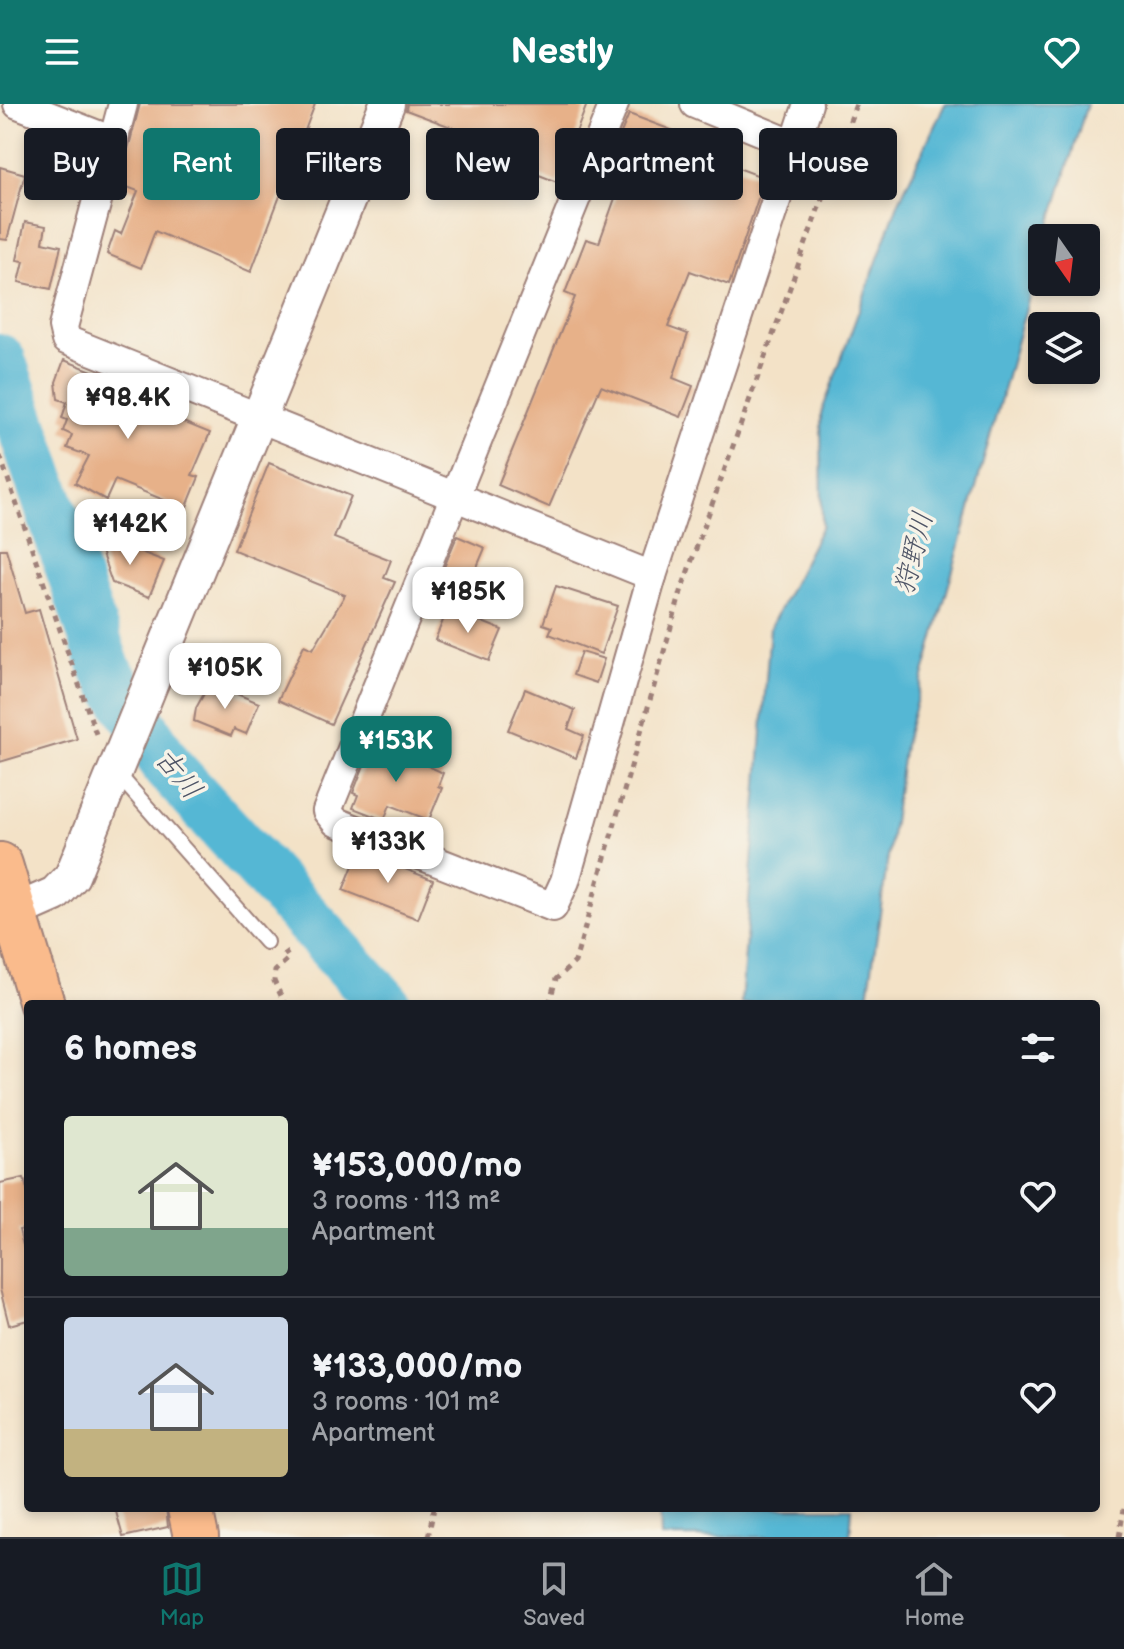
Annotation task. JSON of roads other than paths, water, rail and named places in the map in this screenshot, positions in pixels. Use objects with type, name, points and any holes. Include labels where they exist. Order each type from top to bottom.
[{"type":"main road","points":[[0,865],[7,914],[40,1000]]},
{"type":"main road","points":[[191,1512],[196,1537]]},
{"type":"street","points":[[18,104],[80,128]]},
{"type":"street","points":[[117,128],[123,104]]},
{"type":"street","points":[[7,914],[55,894],[72,876],[112,758],[148,688],[387,104]]},
{"type":"street","points":[[614,104],[327,811],[336,822],[531,901],[553,907],[565,881],[652,576],[774,200]]},
{"type":"street","points":[[695,104],[759,130]]},
{"type":"street","points":[[798,128],[808,104]]},
{"type":"street","points":[[97,200],[63,327],[66,340],[652,576]]},
{"type":"lane","points":[[112,758],[266,942]]},
{"type":"water","name":"狩野川","points":[[945,104],[1087,104],[1050,224],[1028,224],[1029,296],[904,745],[868,1000],[741,1000],[770,628],[822,526],[821,414],[899,201]]},
{"type":"water","points":[[660,1512],[852,1512],[850,1537],[661,1537]]},
{"type":"waterway","name":"古川","points":[[0,360],[105,668],[168,767],[381,1000]]}]
